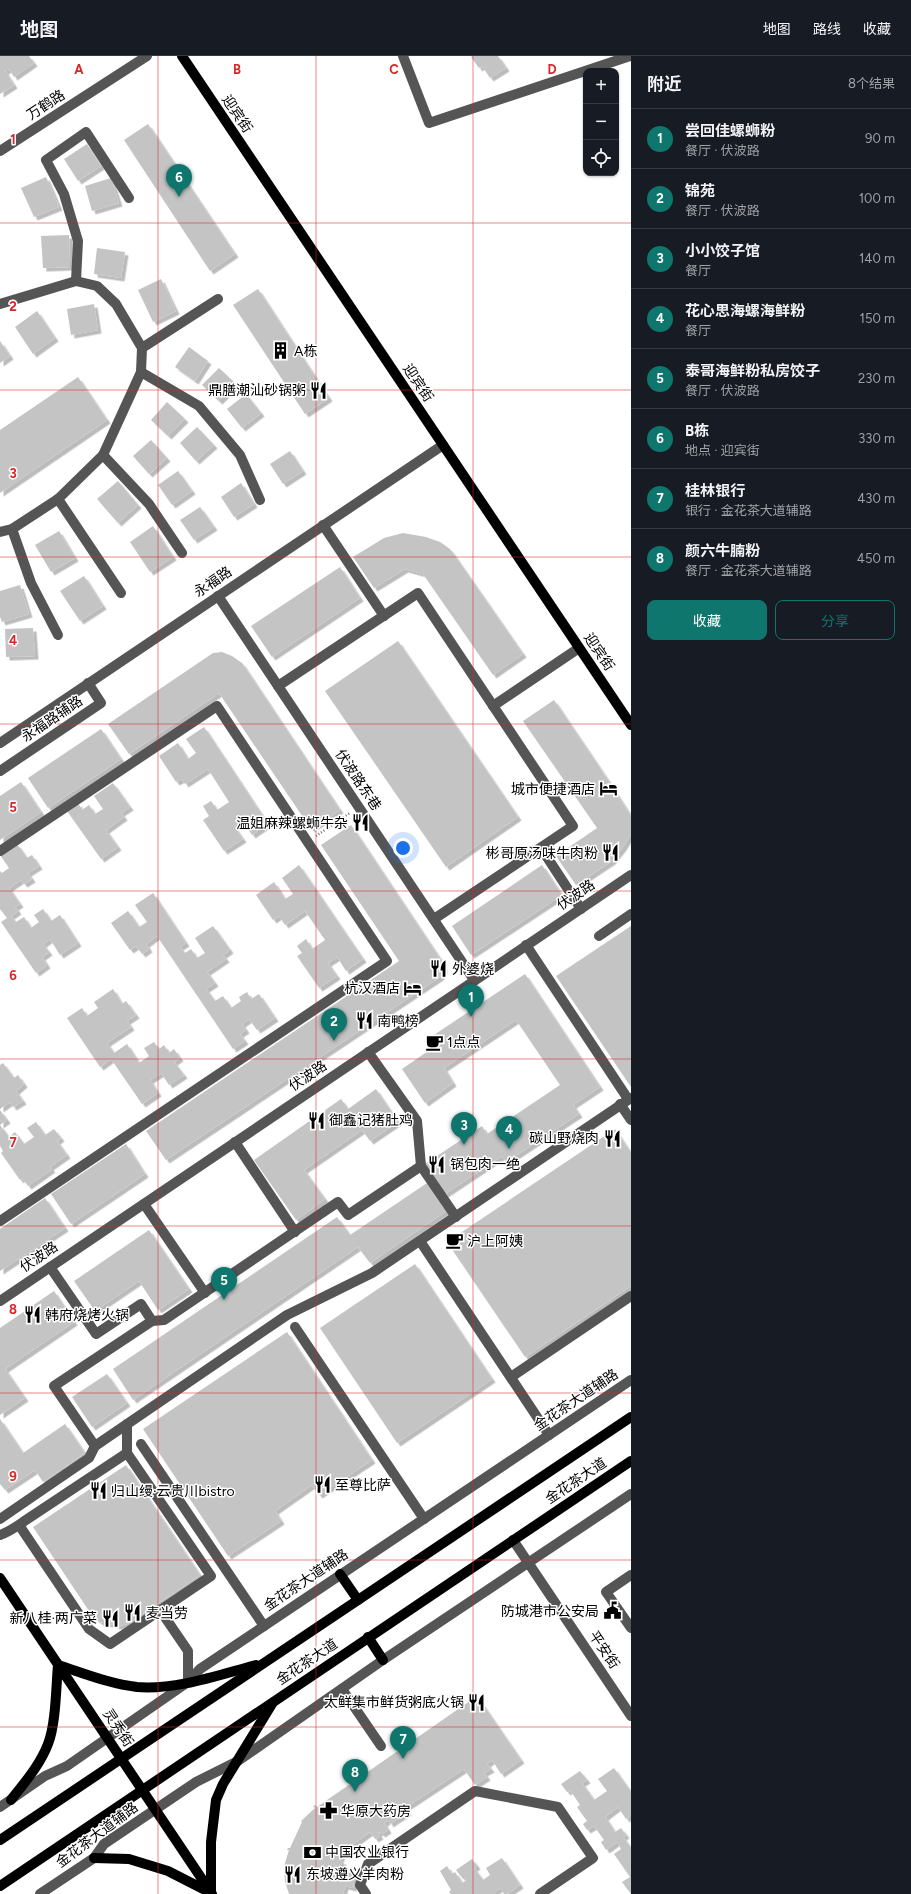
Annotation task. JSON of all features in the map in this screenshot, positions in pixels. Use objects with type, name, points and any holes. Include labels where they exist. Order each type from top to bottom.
[{"type":"main road","name":"迎宾街","points":[[182,56],[631,725]]},
{"type":"main road","name":"金花茶大道","points":[[0,1840],[631,1417]]},
{"type":"main road","name":"金花茶大道","points":[[0,1886],[631,1461]]},
{"type":"main road","points":[[340,1574],[358,1600]]},
{"type":"main road","name":"灵秀街","points":[[0,1578],[212,1893]]},
{"type":"main road","points":[[368,1638],[383,1660]]},
{"type":"main road","points":[[11,1800],[32,1773],[49,1743],[58,1664],[105,1681],[136,1687],[158,1687],[188,1682],[265,1662]]},
{"type":"main road","points":[[94,1858],[129,1859],[168,1871],[212,1893],[211,1842],[216,1800],[223,1784],[274,1701]]},
{"type":"street","name":"万鹤路","points":[[0,151],[147,56]]},
{"type":"street","points":[[403,56],[429,123],[630,56]]},
{"type":"street","points":[[76,281],[78,241],[64,194],[46,160],[86,132],[129,198]]},
{"type":"street","points":[[0,304],[76,281],[97,286],[116,304],[142,348],[141,372],[103,455],[58,499],[12,529],[0,532]]},
{"type":"street","points":[[142,348],[218,299]]},
{"type":"street","points":[[141,372],[200,406],[240,455],[260,500]]},
{"type":"street","name":"永福路","points":[[0,743],[443,445]]},
{"type":"street","points":[[103,455],[149,504],[182,552]]},
{"type":"street","points":[[58,499],[121,592]]},
{"type":"street","points":[[323,525],[384,616]]},
{"type":"street","points":[[12,529],[31,583],[58,635]]},
{"type":"street","points":[[278,686],[418,593],[573,826],[434,919]]},
{"type":"street","name":"伏波路东巷","points":[[218,596],[474,980]]},
{"type":"street","points":[[493,706],[579,648]]},
{"type":"street","name":"永福路辅路","points":[[0,771],[101,703],[88,683]]},
{"type":"street","points":[[0,852],[216,706],[387,961],[0,1221]]},
{"type":"street","points":[[541,848],[581,909]]},
{"type":"street","name":"伏波路","points":[[0,1301],[631,875]]},
{"type":"street","points":[[599,936],[631,914]]},
{"type":"street","points":[[526,945],[626,1100],[631,1120]]},
{"type":"street","points":[[368,1052],[417,1121],[421,1166],[456,1217]]},
{"type":"street","points":[[0,1519],[88,1458],[95,1446],[287,1315],[372,1273],[626,1100]]},
{"type":"street","points":[[234,1142],[296,1232]]},
{"type":"street","points":[[95,1446],[54,1386],[152,1320],[164,1320],[296,1232],[338,1202],[348,1215],[421,1166]]},
{"type":"street","points":[[144,1204],[205,1293]]},
{"type":"street","points":[[420,1241],[549,1435]]},
{"type":"street","points":[[50,1267],[96,1334],[141,1304],[152,1320]]},
{"type":"street","points":[[511,1377],[631,1296]]},
{"type":"street","points":[[295,1327],[424,1519]]},
{"type":"street","name":"金花茶大道辅路","points":[[0,1807],[45,1776],[67,1766],[188,1682],[200,1669],[631,1380]]},
{"type":"street","points":[[19,1525],[89,1630],[110,1644],[211,1576],[128,1452],[127,1424]]},
{"type":"street","points":[[141,1444],[264,1626]]},
{"type":"street","points":[[0,1535],[19,1525],[128,1452]]},
{"type":"street","name":"金花茶大道辅路","points":[[40,1894],[94,1858],[104,1844],[155,1809],[196,1782],[238,1761],[383,1660],[631,1494]]},
{"type":"street","name":"平安街","points":[[513,1540],[631,1716]]},
{"type":"street","points":[[631,1575],[606,1592],[631,1628]]},
{"type":"street","points":[[160,1610],[188,1651],[188,1682]]},
{"type":"street","points":[[342,1689],[382,1746]]},
{"type":"street","points":[[366,1894],[360,1885],[368,1864],[475,1790],[558,1807],[593,1858],[540,1894]]},
{"type":"path","points":[[308,842],[359,807]]},
{"type":"building","points":[[0,56],[29,56],[34,63],[14,77],[9,69],[5,71],[14,85],[0,94]]},
{"type":"building","points":[[498,56],[506,68],[490,78],[482,66],[479,68],[471,57]]},
{"type":"building","points":[[148,124],[235,254],[210,271],[124,140]]},
{"type":"building","points":[[87,144],[101,166],[78,181],[64,159]]},
{"type":"building","points":[[46,177],[59,207],[34,217],[21,188]]},
{"type":"building","points":[[111,178],[119,203],[92,211],[85,186]]},
{"type":"building","points":[[69,235],[70,267],[43,268],[41,236]]},
{"type":"building","points":[[97,248],[125,252],[121,278],[94,274]]},
{"type":"building","points":[[161,279],[176,311],[153,322],[138,290]]},
{"type":"building","name":"A栋","points":[[258,289],[329,398],[305,414],[233,305]]},
{"type":"building","points":[[94,304],[98,330],[71,335],[67,309]]},
{"type":"building","points":[[37,311],[55,338],[33,354],[15,327]]},
{"type":"building","points":[[0,341],[10,356],[0,363]]},
{"type":"building","points":[[189,347],[208,361],[195,381],[175,367]]},
{"type":"building","points":[[219,368],[236,384],[219,401],[202,385]]},
{"type":"building","points":[[78,377],[107,420],[0,493],[0,430]]},
{"type":"building","points":[[246,394],[261,413],[242,428],[227,409]]},
{"type":"building","points":[[167,402],[185,419],[168,436],[151,420]]},
{"type":"building","points":[[197,427],[214,445],[196,461],[180,443]]},
{"type":"building","points":[[151,440],[167,458],[149,474],[133,456]]},
{"type":"building","points":[[290,451],[303,471],[283,484],[270,464]]},
{"type":"building","points":[[178,471],[192,491],[172,505],[158,485]]},
{"type":"building","points":[[118,481],[138,505],[118,523],[97,499]]},
{"type":"building","points":[[241,483],[254,504],[234,517],[221,497]]},
{"type":"building","points":[[200,507],[214,527],[194,540],[180,520]]},
{"type":"building","points":[[153,526],[173,557],[150,572],[130,542]]},
{"type":"building","points":[[59,531],[75,558],[51,572],[35,545]]},
{"type":"building","points":[[403,533],[426,537],[440,542],[450,549],[523,654],[493,675],[423,574],[405,569],[374,588],[353,557],[384,538]]},
{"type":"building","points":[[340,567],[360,598],[272,657],[251,626]]},
{"type":"building","points":[[84,576],[103,606],[80,621],[60,591]]},
{"type":"building","points":[[20,585],[29,614],[2,622],[0,617],[0,591]]},
{"type":"building","points":[[33,628],[35,656],[6,657],[5,629]]},
{"type":"building","points":[[398,641],[518,817],[446,867],[325,691]]},
{"type":"building","points":[[222,652],[232,656],[242,663],[340,810],[311,829],[219,693],[129,754],[108,724],[213,653]]},
{"type":"building","points":[[554,700],[631,816],[631,834],[612,861],[576,885],[556,856],[597,828],[523,721]]},
{"type":"building","points":[[204,727],[268,824],[252,835],[242,820],[234,826],[243,839],[224,851],[203,820],[209,816],[203,806],[211,801],[217,810],[229,802],[208,769],[185,784],[182,779],[176,782],[159,756],[178,743],[188,759],[196,753],[186,739]]},
{"type":"building","points":[[101,729],[121,759],[48,808],[28,778]]},
{"type":"building","points":[[21,782],[41,812],[0,840],[0,796]]},
{"type":"building","points":[[113,783],[130,807],[121,813],[124,817],[106,830],[118,847],[101,859],[67,811],[78,803],[82,810],[89,805],[95,814],[103,809],[94,796]]},
{"type":"building","points":[[351,825],[443,963],[444,970],[440,977],[166,1160],[146,1131],[399,961],[321,845]]},
{"type":"building","points":[[17,844],[27,858],[32,855],[39,866],[28,873],[32,879],[24,884],[21,880],[9,888],[20,904],[15,907],[18,911],[11,916],[16,922],[24,917],[31,928],[39,922],[34,915],[43,909],[51,921],[60,915],[78,943],[60,955],[50,939],[43,944],[49,952],[42,957],[47,965],[36,973],[1,922],[7,918],[0,909],[0,871],[2,873],[9,868],[0,855]]},
{"type":"building","points":[[299,865],[363,959],[346,971],[337,957],[328,963],[337,976],[319,988],[297,956],[302,953],[297,946],[306,939],[312,949],[325,940],[305,911],[285,925],[279,916],[273,920],[256,895],[274,882],[285,899],[293,894],[282,878]]},
{"type":"building","points":[[542,865],[562,895],[471,955],[452,926]]},
{"type":"building","points":[[153,893],[186,943],[180,947],[185,953],[191,949],[197,958],[205,953],[195,938],[213,926],[230,950],[223,955],[226,959],[207,972],[215,983],[206,989],[215,1001],[223,996],[231,1008],[241,1001],[239,997],[247,992],[251,999],[259,994],[275,1018],[257,1030],[249,1019],[242,1024],[246,1030],[240,1034],[245,1041],[233,1049],[157,936],[146,944],[149,949],[142,954],[136,946],[130,950],[111,923],[128,911],[139,927],[147,922],[135,905]]},
{"type":"building","points":[[631,926],[631,1087],[556,976]]},
{"type":"building","points":[[525,974],[600,1087],[573,1105],[579,1114],[506,1162],[502,1156],[445,1194],[425,1164],[482,1126],[487,1134],[560,1085],[516,1020],[444,1068],[453,1083],[425,1103],[402,1069],[431,1049],[425,1041]]},
{"type":"building","points":[[113,989],[122,1004],[126,1001],[136,1015],[127,1021],[131,1027],[107,1043],[114,1053],[127,1044],[139,1063],[149,1056],[144,1048],[154,1042],[159,1049],[164,1045],[169,1053],[174,1049],[180,1058],[174,1062],[184,1075],[169,1085],[161,1073],[150,1080],[158,1093],[142,1104],[111,1059],[100,1067],[67,1018],[82,1008],[87,1016],[98,1008],[94,1002]]},
{"type":"building","points":[[3,1063],[14,1078],[18,1075],[24,1084],[16,1091],[23,1101],[13,1107],[10,1102],[0,1109],[0,1065]]},
{"type":"building","points":[[376,1089],[398,1122],[370,1141],[362,1130],[304,1170],[325,1199],[296,1220],[254,1160],[341,1099],[348,1109]]},
{"type":"building","points":[[0,1110],[7,1120],[0,1125]]},
{"type":"building","points":[[36,1122],[45,1135],[54,1129],[61,1138],[57,1141],[67,1155],[50,1167],[52,1169],[28,1186],[22,1178],[20,1180],[1,1153],[3,1151],[0,1146],[0,1125],[9,1137],[15,1132],[24,1144],[34,1137],[27,1128]]},
{"type":"building","points":[[615,1129],[631,1153],[631,1286],[525,1357],[447,1242]]},
{"type":"building","points":[[126,1144],[145,1174],[71,1224],[51,1194]]},
{"type":"building","points":[[427,1183],[446,1211],[370,1263],[358,1247],[133,1400],[113,1369],[337,1217],[350,1235]]},
{"type":"building","points":[[45,1198],[65,1228],[0,1271],[0,1229]]},
{"type":"building","points":[[149,1230],[189,1289],[158,1310],[139,1281],[95,1311],[74,1281]]},
{"type":"building","points":[[415,1264],[492,1379],[397,1443],[320,1328]]},
{"type":"building","points":[[54,1291],[74,1322],[5,1369],[25,1398],[0,1415],[0,1328]]},
{"type":"building","points":[[287,1332],[372,1460],[319,1495],[312,1485],[275,1511],[281,1521],[228,1556],[143,1429]]},
{"type":"building","points":[[107,1374],[127,1403],[92,1427],[72,1397]]},
{"type":"building","points":[[0,1419],[23,1453],[65,1424],[85,1453],[43,1482],[35,1470],[5,1490],[0,1484]]},
{"type":"building","points":[[126,1465],[200,1575],[127,1624],[118,1626],[100,1622],[93,1617],[33,1527]]},
{"type":"building","points":[[477,1696],[521,1760],[501,1774],[492,1760],[487,1764],[491,1769],[484,1773],[487,1777],[475,1785],[464,1769],[405,1808],[408,1812],[390,1824],[388,1820],[384,1823],[388,1830],[382,1834],[380,1832],[378,1833],[380,1836],[375,1839],[370,1832],[342,1852],[340,1861],[343,1861],[338,1870],[355,1874],[353,1888],[345,1886],[343,1894],[289,1894],[285,1882],[284,1866],[289,1850],[287,1850],[290,1848],[302,1822],[301,1821],[315,1808],[313,1806],[315,1805],[317,1807]]},
{"type":"building","points":[[614,1768],[631,1792],[631,1815],[626,1819],[618,1807],[605,1817],[615,1832],[621,1828],[626,1835],[623,1837],[631,1848],[631,1894],[622,1882],[630,1877],[614,1854],[621,1849],[617,1842],[606,1850],[601,1842],[604,1840],[594,1826],[587,1830],[583,1824],[587,1821],[577,1807],[580,1805],[570,1790],[567,1792],[561,1784],[580,1771],[587,1780],[582,1783],[594,1800],[607,1791],[598,1779]]},
{"type":"building","points":[[502,1858],[520,1885],[507,1894],[504,1894],[500,1888],[496,1891],[496,1894],[451,1894],[449,1892],[451,1890],[440,1871],[447,1866],[452,1874],[455,1872],[462,1883],[467,1880],[466,1878],[463,1879],[456,1870],[472,1859],[477,1866],[474,1868],[483,1880],[490,1875],[486,1868]]},
{"type":"place","name":"B栋","points":[[179,197]]},
{"type":"place","name":"A栋","points":[[281,351]]},
{"type":"place","name":"鼎膳潮汕砂锅粥","points":[[319,390]]},
{"type":"place","name":"城市便捷酒店","points":[[608,789]]},
{"type":"place","name":"温姐麻辣螺蛳牛杂","points":[[361,823]]},
{"type":"place","name":"彬哥原汤味牛肉粉","points":[[611,853]]},
{"type":"place","name":"外婆烧","points":[[439,969]]},
{"type":"place","name":"杭汉酒店","points":[[413,988]]},
{"type":"place","name":"尝回佳螺蛳粉","points":[[471,1017]]},
{"type":"place","name":"南鸭榜","points":[[364,1021]]},
{"type":"place","name":"锦苑","points":[[334,1041]]},
{"type":"place","name":"1点点","points":[[434,1042]]},
{"type":"place","name":"御鑫记猪肚鸡","points":[[316,1120]]},
{"type":"place","name":"碳山野烧肉","points":[[612,1138]]},
{"type":"place","name":"小小饺子馆","points":[[464,1145]]},
{"type":"place","name":"花心思海螺海鲜粉","points":[[509,1149]]},
{"type":"place","name":"锅包肉一绝","points":[[437,1164]]},
{"type":"place","name":"沪上阿姨","points":[[454,1241]]},
{"type":"place","name":"泰哥海鲜粉私房饺子","points":[[224,1300]]},
{"type":"place","name":"韩府烧烤火锅","points":[[32,1315]]},
{"type":"place","name":"至尊比萨","points":[[322,1485]]},
{"type":"place","name":"归山缦·云贵川bistro","points":[[98,1491]]},
{"type":"place","name":"防城港市公安局","points":[[612,1611]]},
{"type":"place","name":"麦当劳","points":[[133,1613]]},
{"type":"place","name":"新八桂·两广菜","points":[[110,1618]]},
{"type":"place","name":"太鲜集市鲜货粥底火锅","points":[[477,1702]]},
{"type":"place","name":"桂林银行","points":[[403,1759]]},
{"type":"place","name":"颜六牛腩粉","points":[[355,1792]]},
{"type":"place","name":"华原大药房","points":[[328,1811]]},
{"type":"place","name":"中国农业银行","points":[[312,1852]]},
{"type":"place","name":"东坡遵义羊肉粉","points":[[293,1874]]}]
